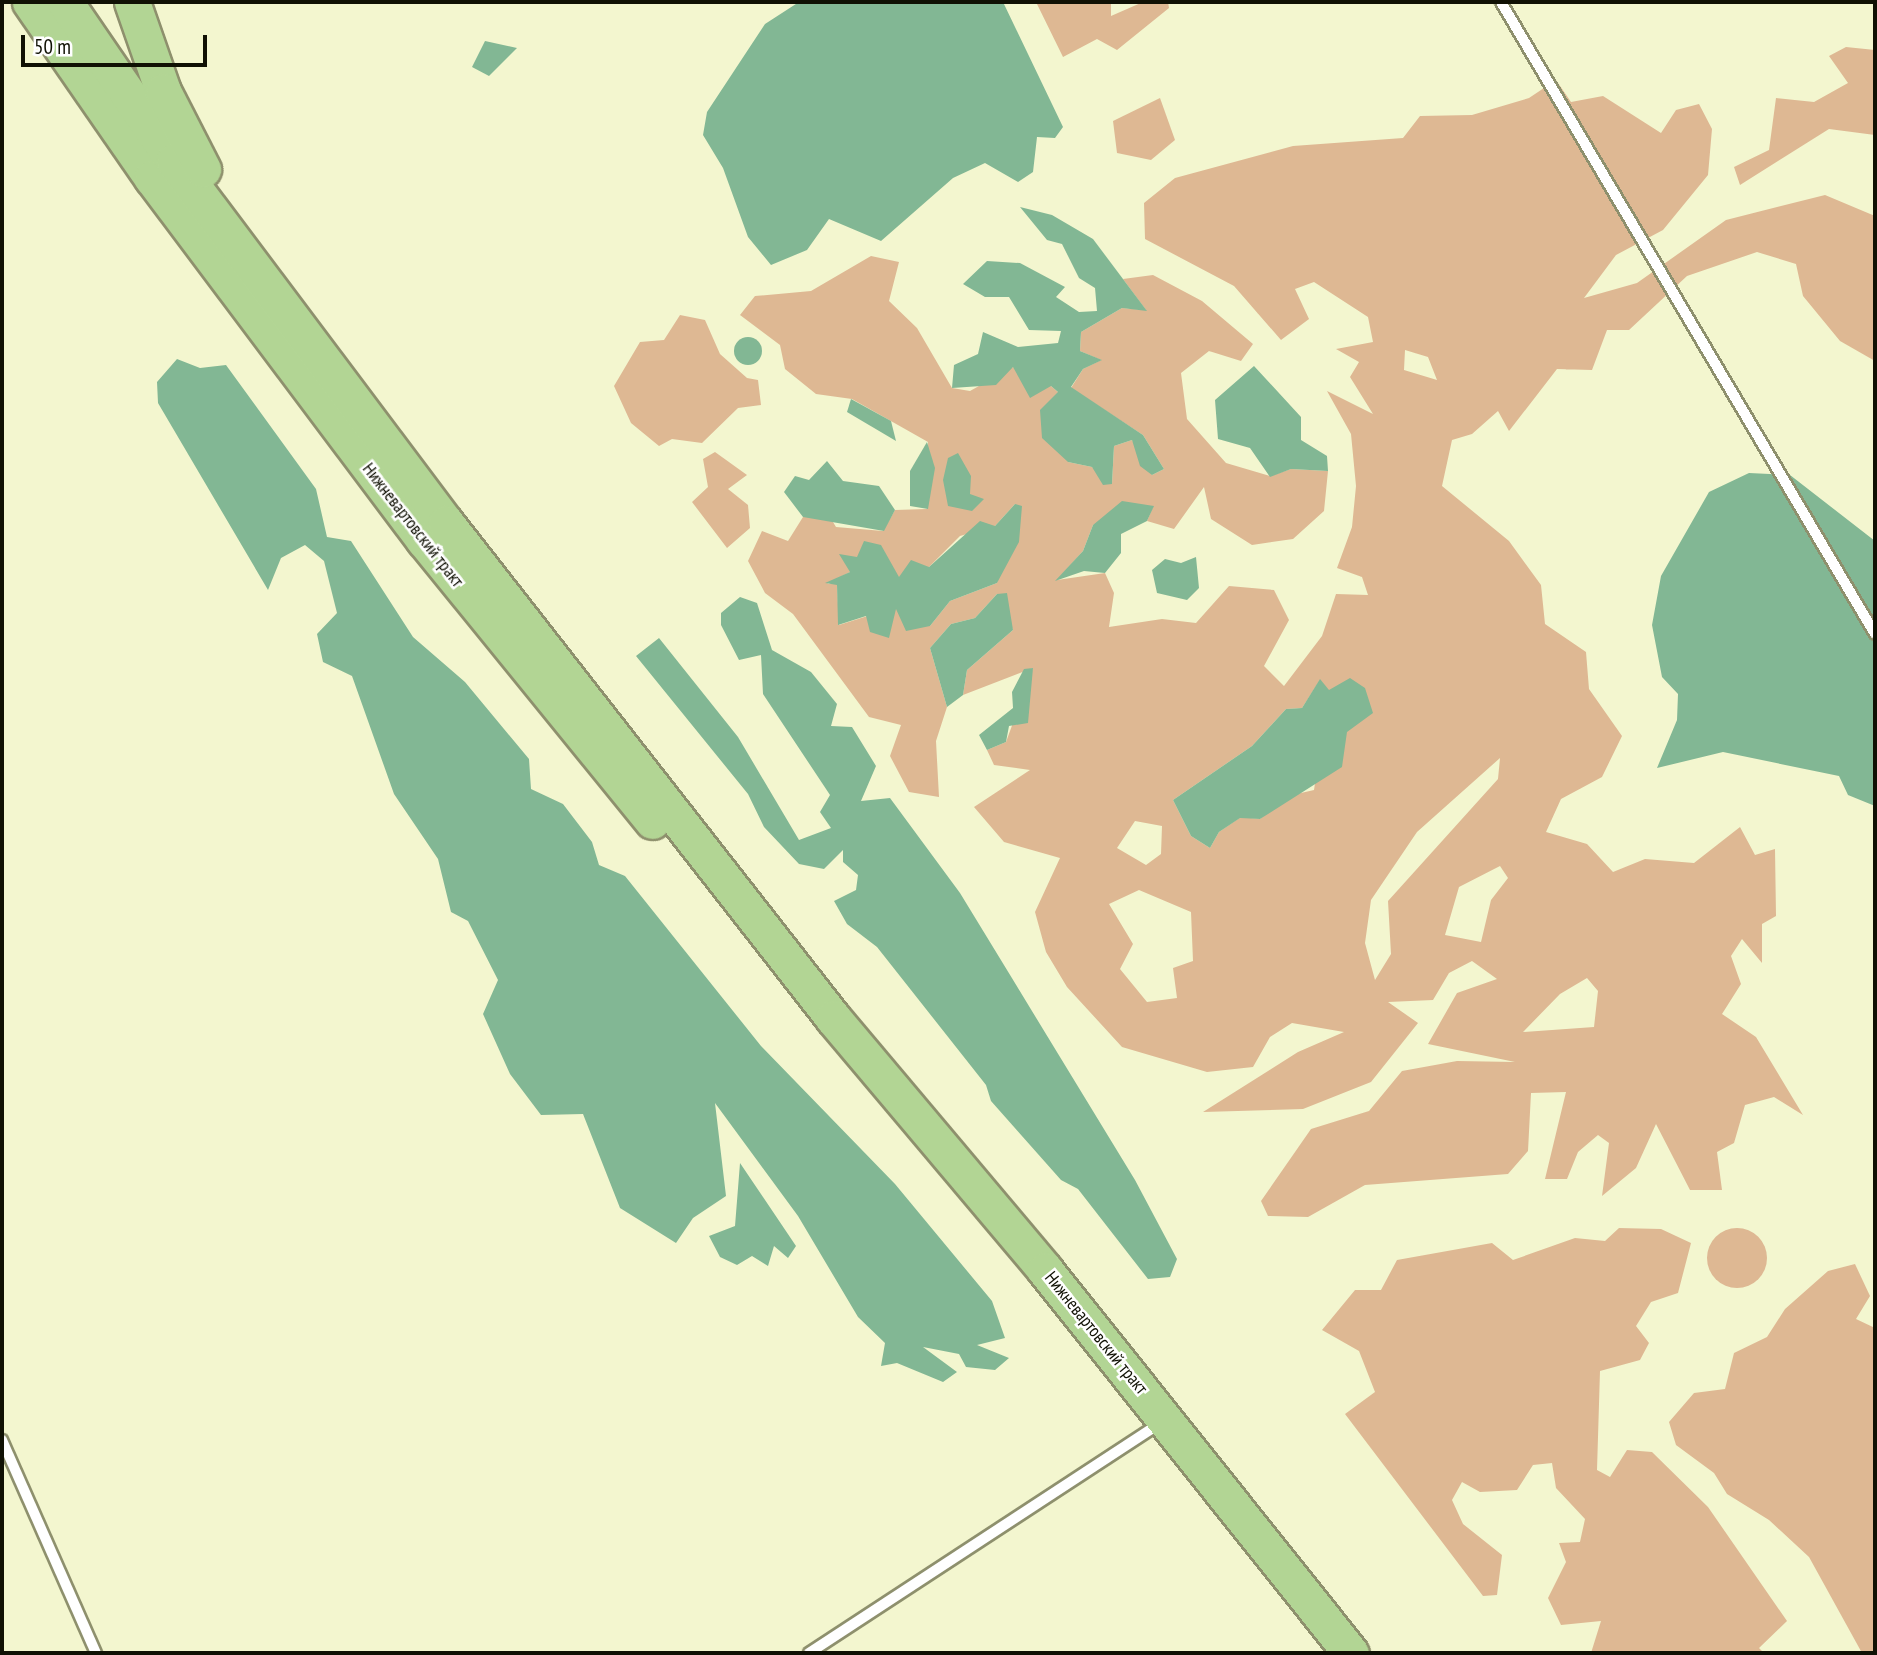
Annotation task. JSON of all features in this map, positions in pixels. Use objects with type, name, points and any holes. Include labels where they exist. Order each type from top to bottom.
[{"type":"main road","name":"Нижневартовский тракт","points":[[30,2],[152,178],[424,540],[588,748],[833,1018]]},
{"type":"main road","name":"Нижневартовский тракт","points":[[65,2],[319,356],[833,1018],[1165,1419],[1351,1653]]},
{"type":"main road","points":[[132,2],[192,151],[319,356]]},
{"type":"lane","points":[[1501,2],[1875,634]]},
{"type":"lane","points":[[809,1653],[1165,1419]]},
{"type":"lane","points":[[2,1440],[96,1653]]},
{"type":"shaded area","points":[[799,2],[1003,2],[1063,127],[1055,138],[1037,137],[1033,172],[1018,182],[985,163],[953,178],[881,241],[829,219],[807,250],[771,265],[748,237],[723,168],[703,135],[707,112],[765,24]]},
{"type":"shaded area","points":[[1036,2],[1111,2],[1111,16],[1143,2],[1168,2],[1169,8],[1117,50],[1097,39],[1063,57]]},
{"type":"shaded area","points":[[485,41],[517,48],[489,76],[472,67]]},
{"type":"shaded area","points":[[1846,47],[1875,50],[1875,135],[1829,129],[1740,185],[1734,167],[1769,150],[1776,98],[1814,102],[1848,83],[1829,56]]},
{"type":"shaded area","points":[[1556,80],[1571,102],[1603,96],[1661,133],[1676,110],[1699,104],[1712,129],[1708,175],[1663,230],[1616,255],[1584,298],[1637,283],[1726,220],[1825,195],[1875,216],[1875,361],[1840,341],[1803,296],[1796,264],[1757,252],[1687,276],[1629,330],[1607,330],[1592,370],[1557,369],[1509,431],[1498,411],[1472,434],[1452,440],[1442,486],[1509,541],[1541,585],[1545,624],[1586,652],[1589,689],[1622,736],[1602,777],[1561,799],[1546,832],[1587,844],[1613,872],[1645,859],[1694,863],[1740,827],[1755,855],[1775,849],[1776,916],[1762,924],[1762,963],[1742,939],[1731,956],[1741,984],[1722,1014],[1756,1037],[1803,1115],[1774,1097],[1745,1105],[1734,1143],[1717,1152],[1722,1190],[1690,1190],[1656,1124],[1636,1168],[1602,1196],[1609,1143],[1598,1135],[1578,1152],[1567,1179],[1545,1179],[1566,1092],[1531,1093],[1528,1151],[1508,1174],[1365,1185],[1308,1217],[1268,1216],[1261,1201],[1311,1129],[1369,1111],[1402,1071],[1457,1061],[1515,1062],[1428,1044],[1457,993],[1497,979],[1472,961],[1449,973],[1433,1000],[1388,1002],[1418,1023],[1371,1082],[1303,1109],[1203,1112],[1298,1052],[1344,1032],[1292,1023],[1270,1037],[1253,1067],[1207,1072],[1122,1047],[1067,987],[1046,952],[1035,912],[1060,858],[1004,842],[974,807],[1030,770],[994,765],[987,750],[1006,742],[1033,668],[963,695],[967,670],[1013,630],[997,594],[975,618],[951,624],[930,648],[947,707],[936,741],[939,797],[909,792],[890,756],[901,725],[869,717],[793,614],[765,593],[748,561],[762,531],[788,541],[803,517],[830,517],[836,527],[883,531],[895,510],[927,509],[928,442],[852,399],[816,394],[785,369],[780,345],[740,315],[755,296],[811,291],[871,256],[899,262],[889,301],[917,328],[952,388],[970,391],[1013,367],[1051,386],[1059,393],[1068,462],[1092,467],[1112,484],[1114,446],[1132,440],[1152,475],[1164,469],[1143,435],[1071,388],[1083,369],[1101,360],[1080,351],[1081,332],[1122,308],[1146,310],[1123,279],[1153,275],[1202,301],[1253,344],[1241,361],[1209,351],[1181,373],[1187,419],[1226,463],[1270,476],[1291,469],[1328,471],[1324,511],[1293,539],[1252,545],[1211,519],[1204,487],[1174,529],[1147,521],[1153,507],[1093,525],[1083,551],[1057,580],[1105,573],[1114,593],[1109,627],[1162,619],[1196,623],[1229,586],[1274,590],[1289,620],[1264,666],[1284,686],[1322,636],[1336,594],[1368,595],[1362,577],[1337,568],[1352,527],[1356,486],[1351,434],[1327,391],[1373,414],[1350,377],[1359,362],[1336,349],[1373,342],[1368,317],[1314,282],[1295,289],[1309,319],[1281,340],[1234,286],[1145,239],[1144,203],[1175,178],[1293,146],[1403,138],[1420,116],[1472,115],[1529,98]],"holes":[[[1405,350],[1428,357],[1437,380],[1404,370]],[[1015,504],[997,583],[950,601],[930,626],[896,607],[839,625],[837,584],[827,584],[850,572],[857,557],[899,578],[929,567],[960,536],[995,526]],[[1320,680],[1329,691],[1314,790],[1288,796],[1260,819],[1241,817],[1219,832],[1210,848],[1191,836],[1173,800],[1252,746],[1286,709],[1302,708]],[[1500,758],[1498,779],[1388,901],[1391,954],[1375,980],[1365,943],[1371,900],[1417,832]],[[1135,821],[1162,826],[1161,854],[1146,865],[1117,848]],[[1500,866],[1508,878],[1491,900],[1481,942],[1445,935],[1459,887]],[[1139,890],[1191,912],[1193,961],[1173,968],[1177,998],[1147,1002],[1120,969],[1133,944],[1109,904]],[[1587,978],[1598,991],[1594,1027],[1523,1032],[1560,994]]]},
{"type":"shaded area","points":[[1160,98],[1175,140],[1151,160],[1117,153],[1113,121]]},
{"type":"shaded area","points":[[1020,207],[1052,215],[1093,239],[1147,311],[1122,308],[1081,332],[1080,351],[1102,360],[1083,369],[1071,387],[1143,435],[1164,469],[1152,475],[1140,466],[1132,440],[1114,446],[1112,484],[1103,485],[1092,467],[1068,462],[1042,438],[1040,410],[1058,392],[1051,386],[1030,398],[1013,367],[996,385],[952,388],[954,365],[978,354],[983,332],[1018,347],[1058,343],[1061,331],[1029,330],[1009,297],[985,297],[963,284],[987,261],[1020,263],[1065,287],[1056,297],[1079,312],[1097,311],[1095,288],[1079,278],[1062,244],[1047,240]]},
{"type":"shaded area","points":[[680,315],[705,320],[720,354],[747,378],[758,380],[761,405],[738,408],[702,443],[672,439],[659,446],[631,423],[614,386],[640,342],[664,340]]},
{"type":"shaded area","points":[[748,337],[758,341],[762,351],[758,361],[748,365],[738,361],[734,351],[738,341]]},
{"type":"shaded area","points":[[177,359],[200,368],[226,365],[316,489],[327,537],[351,541],[413,637],[465,682],[529,759],[531,789],[563,804],[592,842],[599,865],[625,876],[761,1046],[895,1184],[992,1301],[1005,1338],[977,1345],[1009,1358],[995,1370],[966,1367],[959,1354],[923,1347],[957,1372],[943,1382],[897,1363],[881,1366],[885,1343],[858,1317],[798,1216],[715,1103],[726,1196],[693,1218],[676,1243],[620,1208],[583,1114],[541,1115],[510,1074],[483,1014],[498,980],[468,921],[451,912],[438,859],[394,794],[352,676],[323,662],[317,634],[337,613],[324,561],[305,545],[281,558],[268,590],[158,403],[157,382]]},
{"type":"shaded area","points":[[1254,366],[1301,417],[1301,440],[1327,456],[1328,471],[1291,469],[1270,477],[1250,448],[1218,439],[1215,400]]},
{"type":"shaded area","points":[[851,399],[891,421],[896,441],[847,412]]},
{"type":"shaded area","points":[[927,442],[935,468],[928,509],[910,506],[910,471]]},
{"type":"shaded area","points":[[715,452],[747,475],[728,489],[748,505],[750,528],[727,548],[692,502],[708,487],[703,459]]},
{"type":"shaded area","points":[[958,453],[971,476],[970,494],[984,499],[972,511],[948,506],[943,480],[948,458]]},
{"type":"shaded area","points":[[827,461],[843,481],[879,486],[895,510],[884,531],[803,517],[784,492],[795,476],[809,480]]},
{"type":"shaded area","points":[[1749,473],[1790,475],[1875,541],[1875,806],[1848,795],[1839,776],[1723,752],[1657,768],[1677,720],[1678,694],[1662,677],[1652,625],[1661,576],[1709,492]]},
{"type":"shaded area","points":[[1122,501],[1154,506],[1147,521],[1121,534],[1121,553],[1105,573],[1084,571],[1055,581],[1083,551],[1093,525]]},
{"type":"shaded area","points":[[1015,504],[1022,506],[1019,542],[997,583],[950,601],[930,626],[906,631],[896,609],[889,638],[870,632],[866,616],[838,625],[837,585],[825,583],[850,572],[839,554],[857,557],[864,541],[881,545],[899,577],[911,560],[929,567],[980,521],[995,526]]},
{"type":"shaded area","points":[[1196,557],[1199,588],[1187,600],[1157,593],[1152,570],[1165,559],[1181,563]]},
{"type":"shaded area","points":[[1007,593],[1013,630],[967,670],[963,695],[947,707],[930,648],[951,624],[975,618],[997,594]]},
{"type":"shaded area","points":[[740,597],[757,603],[772,650],[811,672],[837,704],[831,726],[852,727],[876,766],[861,801],[890,798],[960,893],[1135,1180],[1177,1259],[1170,1277],[1148,1279],[1078,1189],[1061,1180],[991,1101],[986,1085],[877,947],[847,924],[834,901],[856,890],[858,875],[843,862],[843,850],[824,869],[799,864],[764,827],[748,794],[636,656],[659,638],[738,737],[799,840],[831,828],[820,812],[830,795],[763,694],[761,655],[739,660],[721,625],[721,613]]},
{"type":"shaded area","points":[[1033,668],[1028,723],[1009,726],[1006,742],[987,750],[979,735],[1013,708],[1012,692],[1024,669]]},
{"type":"shaded area","points":[[1350,678],[1365,688],[1373,713],[1347,732],[1342,767],[1260,819],[1240,818],[1219,832],[1210,848],[1191,836],[1173,800],[1252,746],[1286,709],[1302,708],[1320,679],[1329,690]]},
{"type":"shaded area","points":[[740,1163],[796,1246],[788,1258],[774,1246],[768,1266],[752,1256],[737,1265],[720,1257],[709,1236],[735,1226]]},
{"type":"shaded area","points":[[1619,1228],[1661,1229],[1691,1243],[1678,1293],[1651,1302],[1636,1326],[1649,1343],[1640,1360],[1600,1371],[1597,1470],[1610,1477],[1627,1450],[1652,1452],[1708,1507],[1787,1621],[1759,1648],[1764,1653],[1591,1653],[1601,1621],[1561,1625],[1548,1598],[1566,1562],[1559,1543],[1580,1542],[1585,1519],[1556,1488],[1552,1463],[1533,1465],[1517,1490],[1480,1492],[1462,1482],[1452,1500],[1463,1524],[1502,1555],[1497,1595],[1483,1596],[1345,1414],[1375,1392],[1359,1351],[1322,1330],[1355,1290],[1381,1290],[1397,1260],[1492,1243],[1513,1260],[1575,1238],[1605,1241]]},
{"type":"shaded area","points":[[1737,1228],[1758,1237],[1767,1258],[1758,1279],[1737,1288],[1716,1279],[1707,1258],[1716,1237]]},
{"type":"shaded area","points":[[1855,1264],[1870,1296],[1856,1319],[1875,1328],[1875,1653],[1862,1653],[1809,1557],[1769,1520],[1727,1494],[1714,1473],[1676,1445],[1669,1422],[1694,1393],[1725,1389],[1734,1353],[1767,1337],[1785,1309],[1828,1271]]}]
